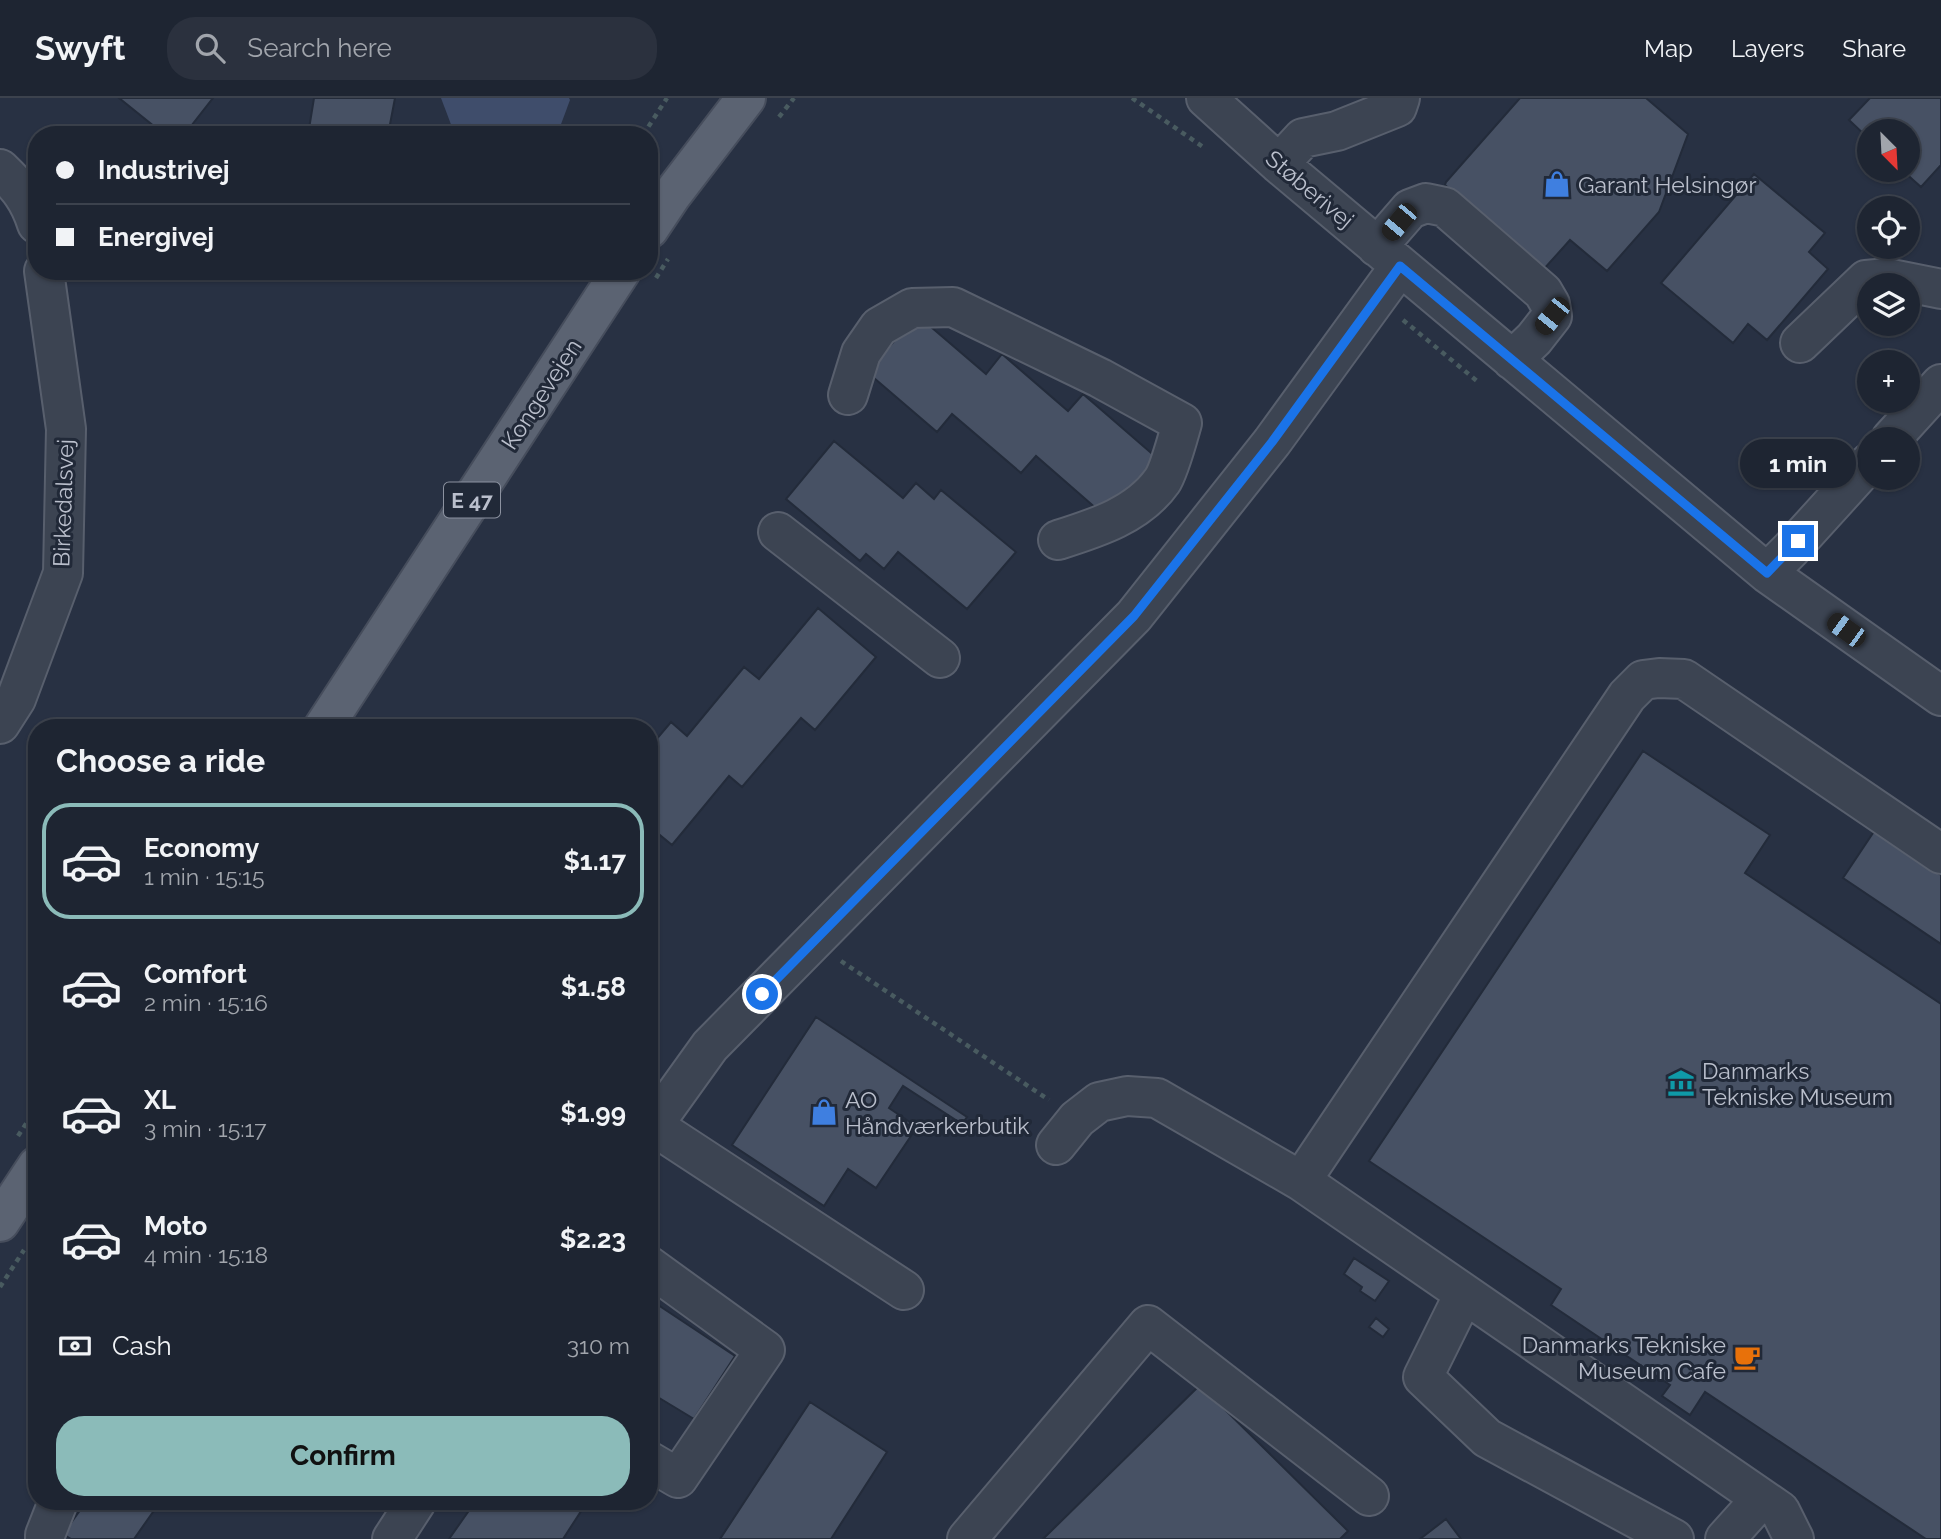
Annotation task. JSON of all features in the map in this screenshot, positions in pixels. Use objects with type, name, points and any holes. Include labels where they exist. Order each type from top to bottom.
[{"type":"main road","points":[[671,196],[723,98]]},
{"type":"main road","points":[[658,216],[746,98]]},
{"type":"main road","name":"Kongevejen","points":[[329,719],[615,280]]},
{"type":"main road","points":[[15,1232],[28,1193]]},
{"type":"street","name":"Støberivej","points":[[1206,98],[1279,164],[1767,573],[1941,696]]},
{"type":"street","points":[[1279,164],[1303,138],[1338,131],[1396,107],[1400,98]]},
{"type":"street","points":[[0,169],[20,187],[28,201]]},
{"type":"street","points":[[658,1116],[710,1046],[1134,616],[1272,442],[1389,256],[1410,209],[1426,203],[1445,207],[1543,292],[1550,304],[1552,316],[1534,339],[1512,360]]},
{"type":"street","points":[[1800,343],[1866,280],[1887,278],[1941,289]]},
{"type":"street","name":"Birkedalsvej","points":[[0,724],[16,699],[63,573],[66,429],[45,280]]},
{"type":"street","points":[[848,394],[861,353],[879,327],[912,308],[953,307],[1100,378],[1182,423],[1163,480],[1138,505],[1104,526],[1058,540]]},
{"type":"street","points":[[1902,427],[1941,384]]},
{"type":"street","points":[[1767,573],[1857,476]]},
{"type":"street","points":[[778,532],[940,658]]},
{"type":"street","points":[[1301,1181],[1627,696],[1643,680],[1684,679],[1941,854]]},
{"type":"street","points":[[1066,1132],[1099,1102],[1127,1096],[1157,1098],[1301,1181],[1780,1511],[1794,1539]]},
{"type":"street","points":[[658,1132],[904,1290]]},
{"type":"street","points":[[658,1273],[765,1350],[678,1478],[658,1466]]},
{"type":"street","points":[[1464,1294],[1423,1377],[1487,1438],[1674,1539]]},
{"type":"street","points":[[967,1539],[1149,1325],[1369,1496]]},
{"type":"street","points":[[1725,1539],[1761,1499]]},
{"type":"street","points":[[45,1539],[44,1535],[55,1510]]},
{"type":"street","points":[[392,1539],[411,1510]]},
{"type":"path","points":[[649,126],[667,98]]},
{"type":"path","points":[[814,942],[1066,1132]]},
{"type":"path","points":[[0,1287],[15,1232]]},
{"type":"water","points":[[441,98],[570,100],[560,126],[452,126]]},
{"type":"building","points":[[119,98],[213,98],[191,126],[154,126]]},
{"type":"building","points":[[314,98],[395,98],[390,126],[309,126]]},
{"type":"building","name":"Garant Helsingør","points":[[1520,98],[1646,98],[1688,134],[1659,212],[1607,271],[1570,240],[1543,270],[1445,185]]},
{"type":"building","points":[[1870,98],[1941,98],[1941,165],[1921,187],[1915,182],[1920,182],[1920,119],[1857,119],[1857,128],[1849,120]]},
{"type":"building","points":[[1754,174],[1825,233],[1809,252],[1828,269],[1767,340],[1748,324],[1733,343],[1661,283]]},
{"type":"building","points":[[917,315],[986,374],[1002,354],[1068,411],[1083,394],[1157,458],[1106,517],[1036,456],[1021,473],[952,414],[937,432],[867,372]]},
{"type":"building","points":[[834,441],[903,498],[916,483],[934,499],[941,490],[1016,552],[967,609],[898,552],[884,569],[866,554],[860,561],[786,499]]},
{"type":"building","points":[[818,608],[876,657],[815,730],[801,718],[742,787],[729,776],[672,845],[658,833],[658,737],[671,722],[687,736],[744,667],[759,679]]},
{"type":"building","name":"Danmarks Tekniske Museum","points":[[1643,751],[1770,835],[1745,873],[1941,1004],[1941,1539],[1926,1539],[1705,1392],[1690,1415],[1662,1396],[1670,1385],[1551,1305],[1561,1289],[1369,1161]]},
{"type":"building","points":[[1875,830],[1941,875],[1941,944],[1843,878]]},
{"type":"building","name":"AO Håndværkerbutik","points":[[816,1017],[967,1117],[962,1124],[903,1086],[889,1108],[917,1127],[876,1188],[848,1169],[824,1206],[732,1145]]},
{"type":"building","points":[[1354,1258],[1389,1281],[1375,1301],[1360,1291],[1362,1287],[1344,1274]]},
{"type":"building","points":[[658,1305],[735,1356],[694,1419],[658,1397]]},
{"type":"building","points":[[1376,1318],[1389,1329],[1383,1337],[1369,1327]]},
{"type":"building","points":[[1200,1385],[1348,1531],[1340,1539],[1043,1539]]},
{"type":"building","points":[[810,1402],[887,1452],[831,1539],[720,1539]]},
{"type":"building","points":[[80,1510],[154,1510],[134,1539],[71,1539],[63,1534]]},
{"type":"building","points":[[469,1510],[582,1510],[563,1539],[449,1539]]},
{"type":"building","points":[[1446,1519],[1461,1539],[1420,1539]]},
{"type":"place","name":"Garant Helsingør","points":[[1557,184]]},
{"type":"place","name":"Danmarks Tekniske Museum","points":[[1681,1083]]},
{"type":"place","name":"AO Håndværkerbutik","points":[[824,1112]]},
{"type":"place","name":"Danmarks Tekniske Museum Cafe","points":[[1747,1357]]},
{"type":"route","points":[[762,994],[1134,616],[1272,442],[1400,266],[1767,573],[1798,541]]}]
